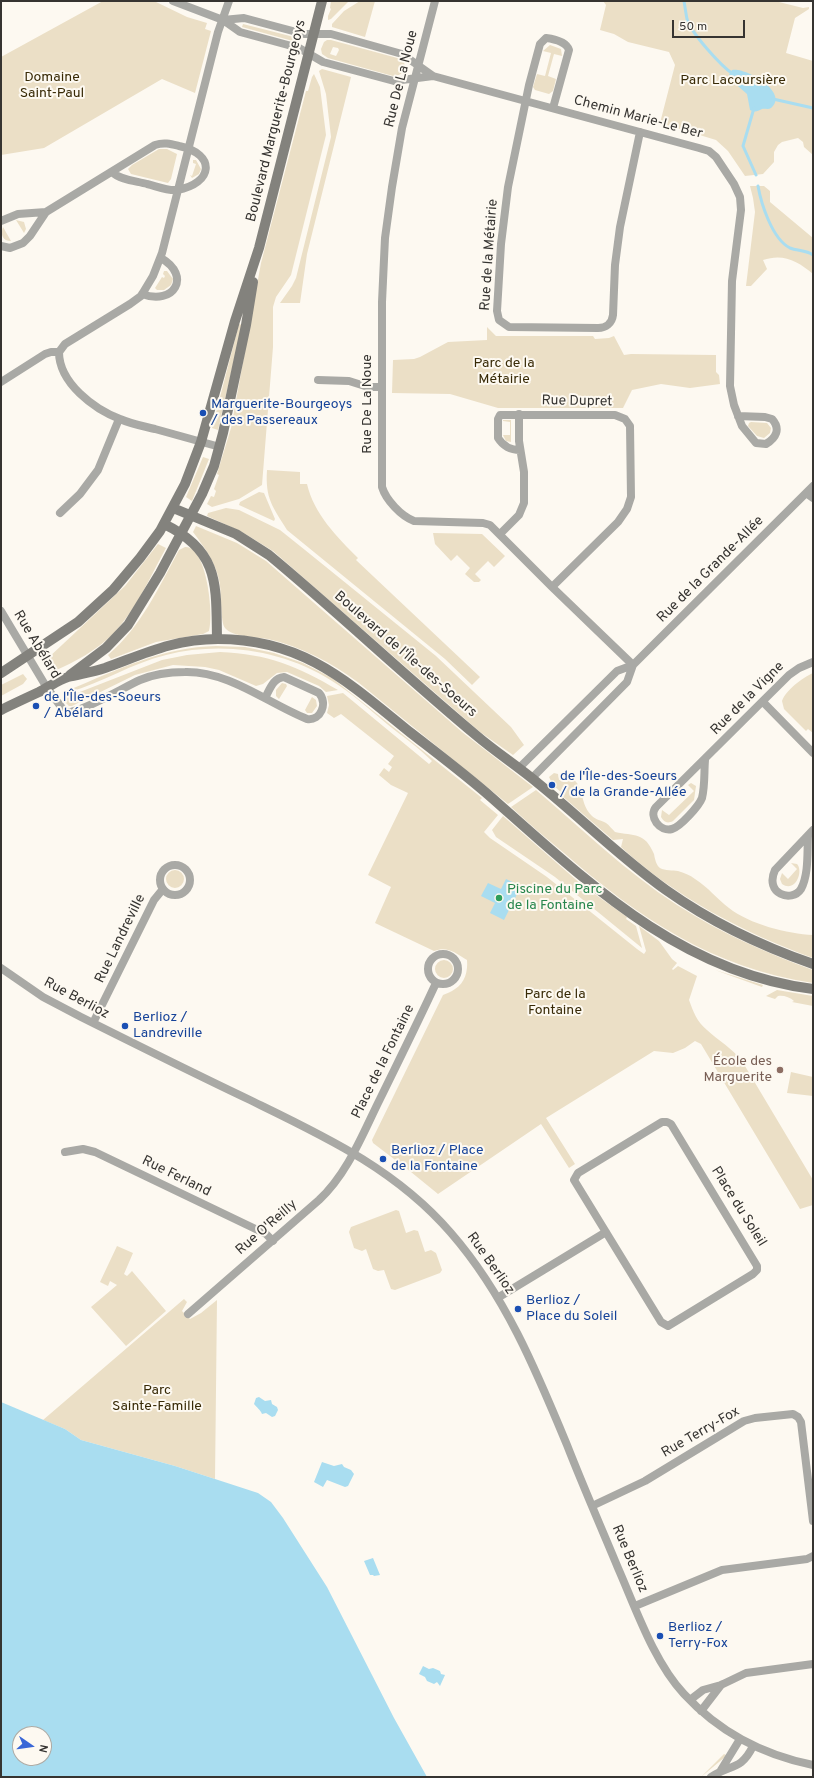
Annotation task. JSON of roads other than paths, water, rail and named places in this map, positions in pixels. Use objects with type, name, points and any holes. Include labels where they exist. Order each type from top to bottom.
[{"type":"street","points":[[173,1],[223,20]]},
{"type":"street","points":[[220,447],[119,419],[95,406],[80,392],[62,368],[59,359],[59,352],[65,344],[130,304],[142,294],[153,276],[161,258],[188,148],[229,1]]},
{"type":"street","name":"Boulevard Marguerite-Bourgeoys","points":[[173,508],[190,474],[201,442],[235,321],[258,248],[322,1]]},
{"type":"street","name":"Rue De La Noue","points":[[436,1],[418,65],[399,146],[385,240],[382,306],[381,483],[384,494],[406,516],[414,521],[485,523],[490,525],[552,587],[634,665]]},
{"type":"street","name":"Chemin Marie-Le Ber","points":[[223,20],[244,18],[304,34],[331,34],[402,54],[433,76],[703,149],[712,153],[734,184],[740,197],[741,216],[733,274],[729,372],[732,400],[738,416],[744,431],[758,444],[768,443],[776,435],[776,424],[772,419],[765,417],[738,416]]},
{"type":"street","name":"Chemin Marie-Le Ber","points":[[223,20],[240,32],[299,48],[323,62],[394,81],[433,76]]},
{"type":"street","points":[[526,101],[541,41],[546,38],[567,45],[569,50],[553,108]]},
{"type":"street","name":"Rue de la Métairie","points":[[526,101],[508,187],[500,259],[498,315],[501,323],[509,327],[598,328],[605,327],[611,322],[613,318],[615,265],[620,227],[640,132]]},
{"type":"street","points":[[1,246],[10,248],[22,243],[30,236],[46,212],[112,172],[160,143],[188,148],[200,155],[206,165],[204,176],[198,181],[178,190],[125,178],[112,172]]},
{"type":"street","points":[[1,221],[18,214],[46,212]]},
{"type":"street","name":"Boulevard Marguerite-Bourgeoys","points":[[66,678],[106,648],[128,625],[182,533],[212,472],[220,447],[246,325],[258,248]]},
{"type":"street","points":[[142,294],[163,296],[172,292],[177,285],[178,278],[168,263],[161,258]]},
{"type":"street","points":[[1,382],[45,354],[59,352]]},
{"type":"street","points":[[318,380],[349,381],[368,387],[382,387]]},
{"type":"street","name":"Rue Dupret","points":[[520,450],[514,450],[505,446],[500,440],[498,435],[499,416],[503,414],[617,415],[625,418],[631,429],[631,497],[625,513],[618,522],[552,587]]},
{"type":"street","points":[[500,534],[519,515],[524,506],[524,472],[520,450],[518,414]]},
{"type":"street","points":[[60,513],[80,494],[98,470],[119,419]]},
{"type":"street","name":"Rue de la Grande-Allée","points":[[532,778],[627,682],[634,665],[810,496],[813,486]]},
{"type":"street","points":[[1,673],[78,622],[103,600],[130,570],[164,524],[173,508]]},
{"type":"street","name":"Boulevard de l'Île-des-Soeurs","points":[[173,508],[236,534],[269,555],[477,737],[532,778],[643,872],[690,906],[750,939],[813,964]]},
{"type":"street","points":[[164,524],[182,533],[200,551],[212,573],[216,593],[217,639]]},
{"type":"street","name":"Rue Abélard","points":[[1,611],[46,688],[62,710],[68,713],[77,712],[140,680],[168,673],[185,672],[206,674],[232,683],[309,719],[318,716],[324,705],[322,697],[319,693],[284,677],[274,682],[265,698]]},
{"type":"street","points":[[1,710],[66,678],[104,668],[162,646],[217,639],[244,641],[270,646],[302,656],[326,668],[350,683],[464,775],[588,882],[663,936],[695,954],[741,973],[785,985],[813,989]]},
{"type":"street","name":"Rue de la Vigne","points":[[705,760],[704,786],[700,803],[675,828],[670,830],[663,828],[654,818],[654,809],[795,670],[813,662]]},
{"type":"street","name":"Rue de la Grande-Allée","points":[[519,768],[617,671],[634,665]]},
{"type":"street","points":[[763,702],[813,753]]},
{"type":"street","points":[[810,833],[806,866],[801,887],[794,894],[786,895],[780,893],[773,885],[775,870],[810,833]]},
{"type":"street","name":"Rue Landreville","points":[[93,1023],[154,900],[162,889]]},
{"type":"street","name":"Rue Berlioz","points":[[1,968],[43,997],[353,1152],[400,1185],[435,1216],[461,1244],[498,1297],[538,1377],[635,1606],[661,1663],[673,1681],[701,1711],[740,1739],[781,1757],[813,1765]]},
{"type":"street","name":"Place de la Fontaine","points":[[353,1152],[436,983]]},
{"type":"street","name":"Place du Soleil","points":[[662,1122],[667,1122],[671,1124],[752,1254],[757,1264],[757,1270],[753,1274],[671,1325],[666,1325],[661,1322],[606,1232],[576,1186],[574,1180],[575,1176],[662,1122]]},
{"type":"street","name":"Rue Ferland","points":[[65,1152],[83,1149],[95,1152],[266,1234],[273,1241]]},
{"type":"street","name":"Rue O'Reilly","points":[[188,1314],[273,1241],[328,1191],[353,1152]]},
{"type":"street","points":[[498,1297],[606,1232]]},
{"type":"street","name":"Rue Terry-Fox","points":[[592,1506],[645,1481],[744,1421],[755,1418],[793,1414],[798,1417],[801,1422],[813,1521]]},
{"type":"street","points":[[635,1606],[722,1570],[807,1559],[813,1556]]},
{"type":"street","points":[[690,1700],[703,1690],[721,1685],[730,1679],[750,1671],[813,1664]]},
{"type":"street","points":[[701,1711],[721,1685]]},
{"type":"street","points":[[721,1770],[740,1739]]},
{"type":"street","points":[[711,1777],[721,1770],[736,1766],[744,1761],[753,1746]]},
{"type":"water","points":[[732,70],[747,73],[764,82],[775,95],[775,102],[771,108],[762,109],[755,112],[750,110],[747,94],[731,80],[729,75]]},
{"type":"water","points":[[506,879],[521,886],[504,920],[490,913],[495,903],[481,896],[488,883],[501,889]]},
{"type":"water","points":[[259,1397],[265,1401],[271,1400],[272,1404],[277,1407],[278,1410],[275,1416],[272,1417],[266,1413],[262,1414],[254,1404],[256,1398]]},
{"type":"water","points":[[1,1402],[65,1429],[81,1440],[175,1466],[258,1493],[271,1502],[283,1518],[327,1587],[394,1718],[427,1777],[1,1777]]},
{"type":"water","points":[[322,1462],[334,1466],[342,1464],[344,1467],[351,1470],[354,1474],[348,1486],[345,1487],[327,1480],[323,1487],[314,1482]]},
{"type":"water","points":[[373,1558],[380,1575],[370,1575],[364,1561]]},
{"type":"water","points":[[423,1666],[429,1669],[433,1668],[445,1675],[440,1686],[437,1682],[434,1684],[427,1681],[425,1677],[419,1674]]},
{"type":"waterway","points":[[684,1],[687,19],[694,32],[714,57],[733,74]]},
{"type":"waterway","points":[[773,99],[813,108]]},
{"type":"waterway","points":[[754,108],[743,146],[756,175]]},
{"type":"waterway","points":[[758,186],[768,220],[778,237],[790,248],[813,255]]},
{"type":"place","name":"Marguerite-Bourgeoys / des Passereaux","points":[[203,413]]},
{"type":"place","name":"de l'Île-des-Soeurs / Abélard","points":[[36,706]]},
{"type":"place","name":"de l'Île-des-Soeurs / de la Grande-Allée","points":[[552,785]]},
{"type":"place","name":"Piscine du Parc de la Fontaine","points":[[499,898]]},
{"type":"place","name":"Berlioz / Landreville","points":[[125,1026]]},
{"type":"place","name":"École des Marguerite","points":[[780,1070]]},
{"type":"place","name":"Berlioz / Place de la Fontaine","points":[[383,1159]]},
{"type":"place","name":"Berlioz / Place du Soleil","points":[[518,1309]]},
{"type":"place","name":"Berlioz / Terry-Fox","points":[[660,1636]]},
{"type":"park label","name":"Parc Lacoursière","points":[[733,81]]},
{"type":"park label","name":"Domaine Saint-Paul","points":[[52,86]]},
{"type":"park label","name":"Parc de la Métairie","points":[[504,372]]},
{"type":"park label","name":"Parc de la Fontaine","points":[[555,1004]]},
{"type":"park label","name":"Parc Sainte-Famille","points":[[157,1400]]}]
